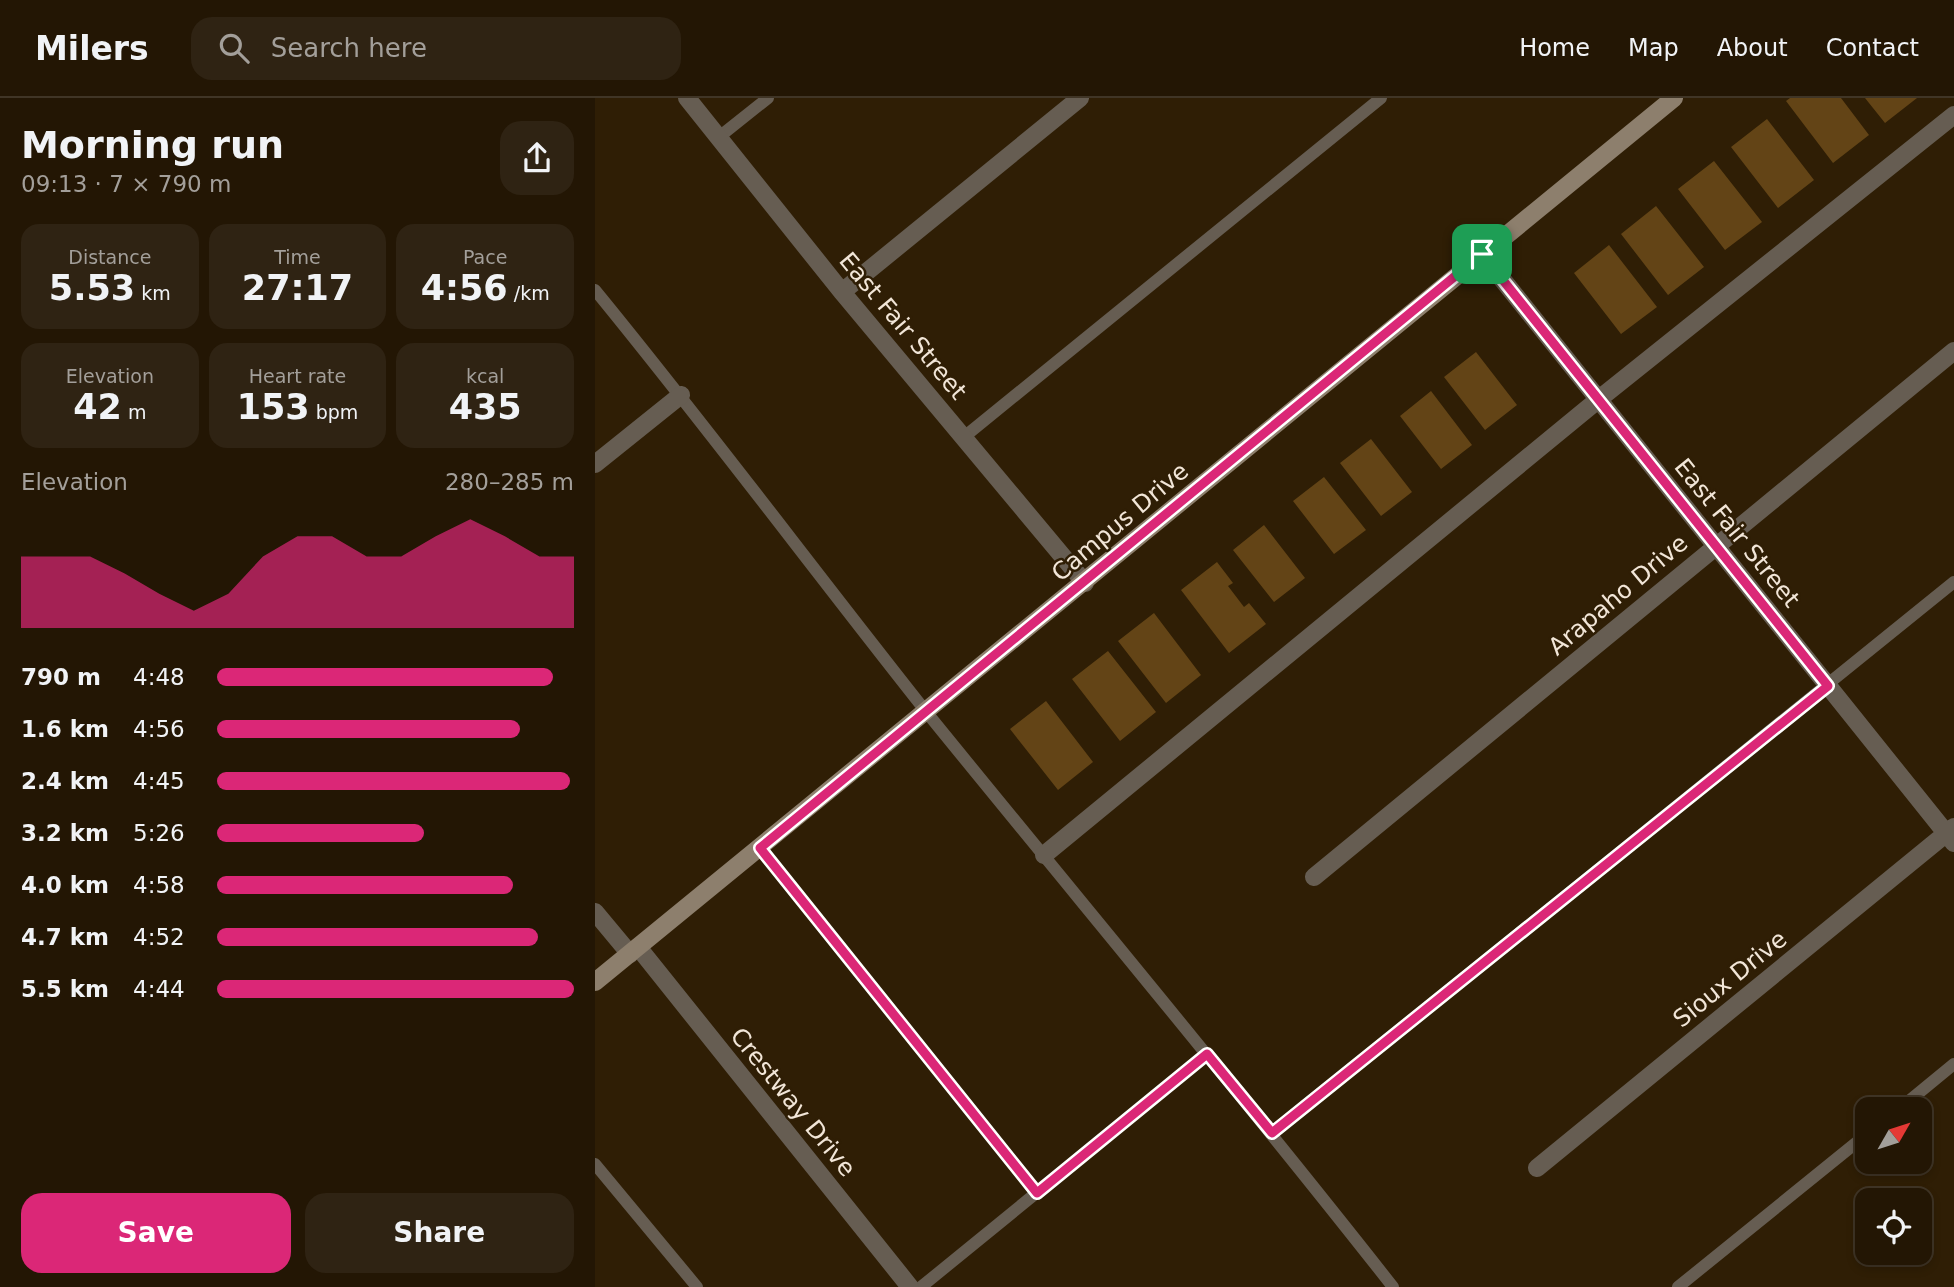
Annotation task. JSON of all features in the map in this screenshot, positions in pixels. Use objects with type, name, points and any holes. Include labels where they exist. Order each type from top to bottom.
[{"type":"main road","name":"Campus Drive","points":[[595,982],[1674,98]]},
{"type":"street","name":"East Fair Street","points":[[687,98],[842,292],[1085,583]]},
{"type":"street","points":[[842,292],[1080,98]]},
{"type":"street","points":[[1044,855],[1599,399],[1954,116]]},
{"type":"street","name":"East Fair Street","points":[[1482,254],[1828,686],[1951,834]]},
{"type":"street","name":"Arapaho Drive","points":[[1314,877],[1954,351]]},
{"type":"street","points":[[595,464],[681,395]]},
{"type":"street","name":"Sioux Drive","points":[[1537,1168],[1951,834]]},
{"type":"street","name":"Crestway Drive","points":[[595,912],[634,951],[910,1287]]},
{"type":"lane","points":[[719,137],[768,98]]},
{"type":"lane","points":[[964,437],[1381,98]]},
{"type":"lane","points":[[595,290],[681,395],[927,712],[1272,1133],[1393,1287]]},
{"type":"lane","points":[[1272,1133],[1954,582]]},
{"type":"lane","points":[[760,848],[1037,1193]]},
{"type":"lane","points":[[921,1287],[1207,1054]]},
{"type":"lane","points":[[1914,1097],[1954,1064]]},
{"type":"lane","points":[[1678,1287],[1855,1144]]},
{"type":"lane","points":[[595,1164],[697,1287]]},
{"type":"building","points":[[1790,98],[1841,98],[1869,135],[1833,163],[1786,101]]},
{"type":"building","points":[[1865,98],[1917,98],[1885,123]]},
{"type":"building","points":[[1767,119],[1814,180],[1778,208],[1731,147]]},
{"type":"building","points":[[1714,161],[1762,222],[1725,250],[1678,189]]},
{"type":"building","points":[[1656,206],[1704,267],[1668,295],[1621,234]]},
{"type":"building","points":[[1609,245],[1657,307],[1621,334],[1574,273]]},
{"type":"building","points":[[1476,352],[1517,405],[1485,430],[1444,377]]},
{"type":"building","points":[[1431,391],[1472,445],[1441,469],[1400,416]]},
{"type":"building","points":[[1371,439],[1412,492],[1381,516],[1340,463]]},
{"type":"building","points":[[1324,477],[1366,530],[1334,554],[1293,501]]},
{"type":"building","points":[[1264,525],[1305,578],[1274,602],[1233,550]]},
{"type":"building","points":[[1217,562],[1233,583],[1228,586],[1244,607],[1249,603],[1266,624],[1229,653],[1181,590]]},
{"type":"building","points":[[1154,613],[1201,675],[1166,703],[1118,641]]},
{"type":"building","points":[[1108,651],[1156,712],[1120,741],[1072,679]]},
{"type":"building","points":[[1046,701],[1093,762],[1058,790],[1010,729]]},
{"type":"route","points":[[1482,254],[1828,686],[1272,1133],[1207,1054],[1037,1193],[760,848],[1482,254]]}]
